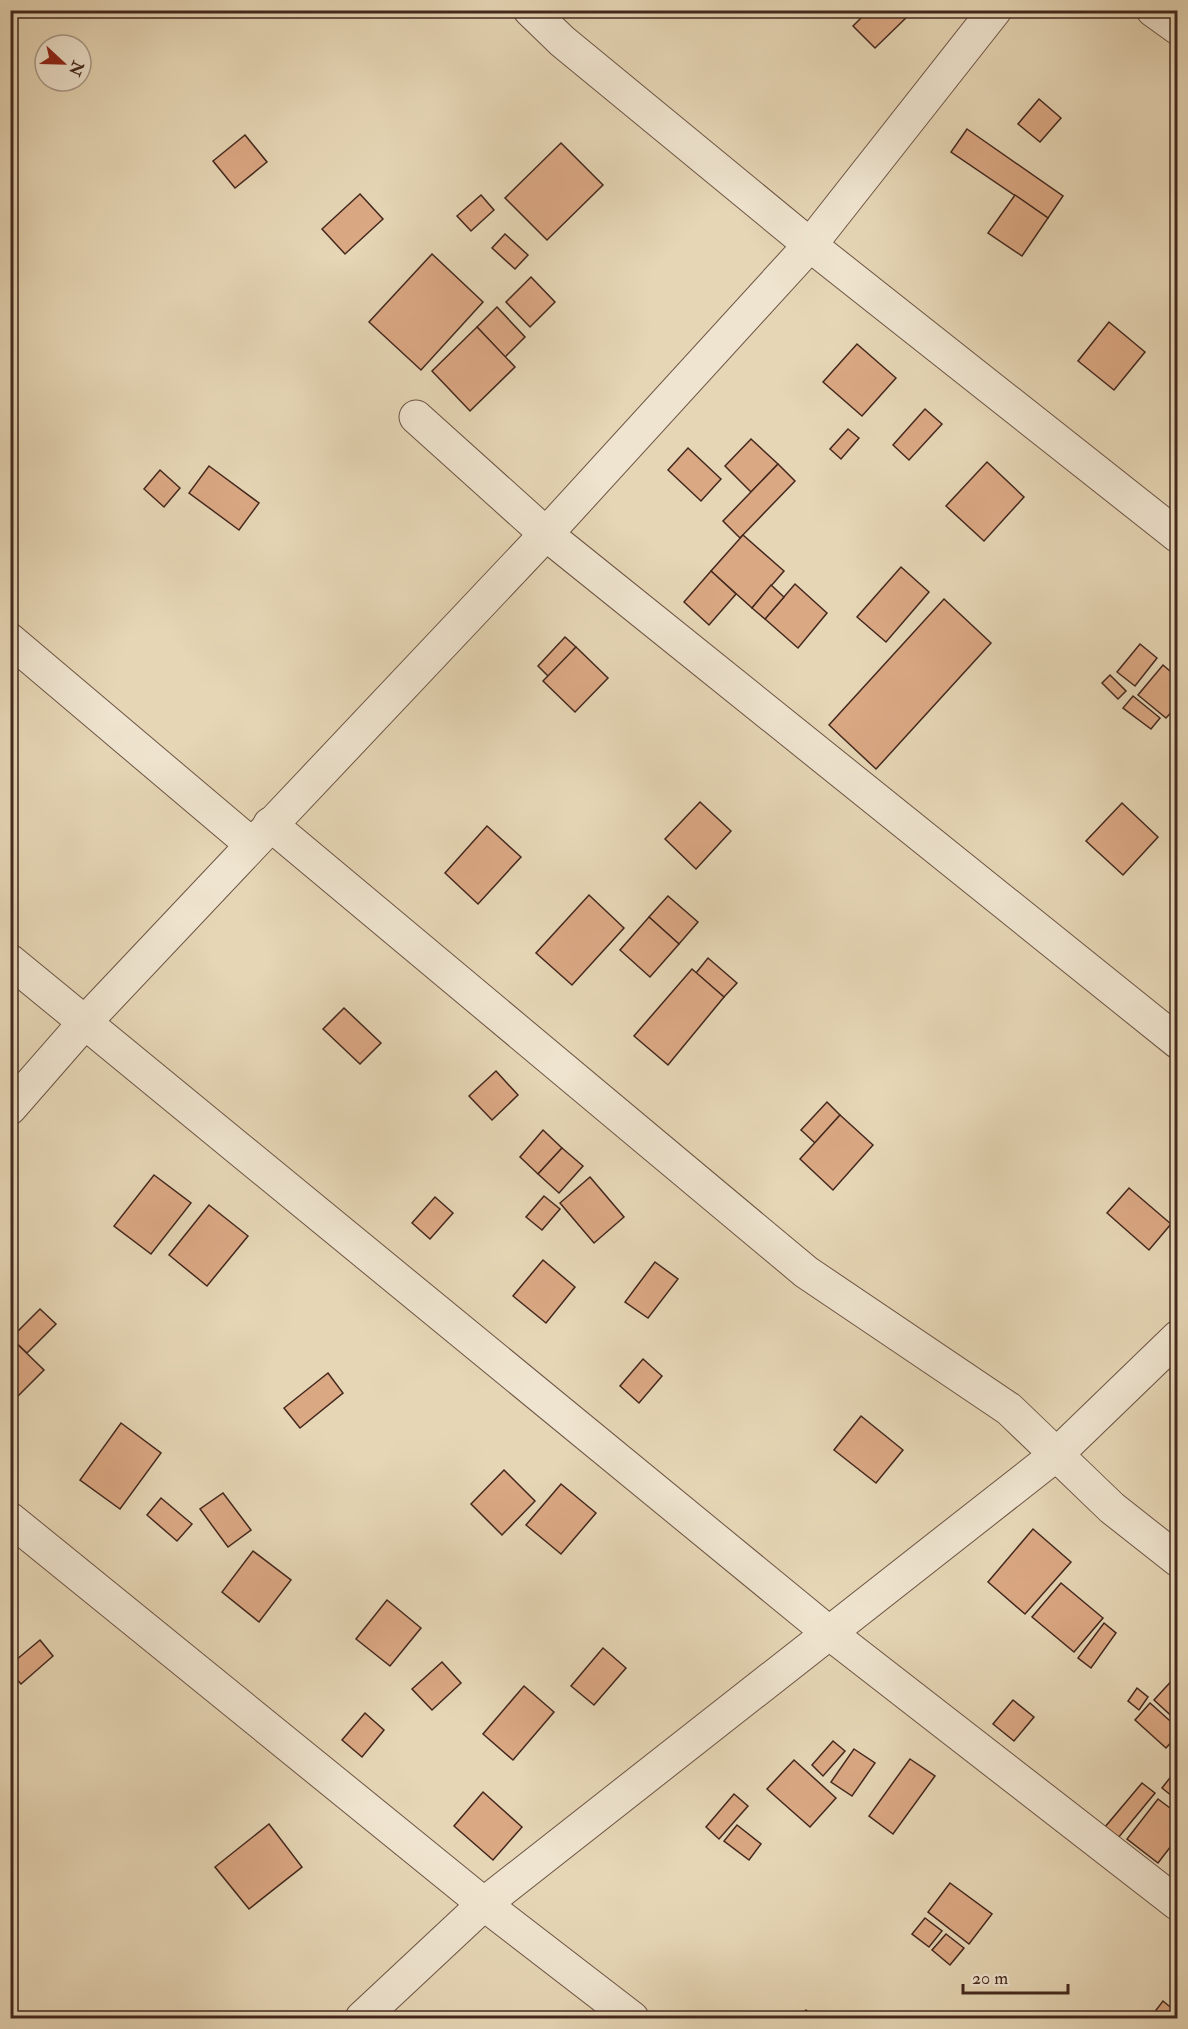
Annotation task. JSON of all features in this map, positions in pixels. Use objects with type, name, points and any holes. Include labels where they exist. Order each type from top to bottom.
[{"type":"street","points":[[530,10],[562,41],[810,245],[1178,536]]},
{"type":"street","points":[[10,1107],[260,834],[546,534],[810,245],[995,10]]},
{"type":"street","points":[[1153,10],[1178,28]]},
{"type":"street","points":[[416,417],[546,534],[1178,1042]]},
{"type":"street","points":[[10,640],[260,834],[806,1272],[1009,1409],[1112,1508],[1178,1560]]},
{"type":"street","points":[[10,961],[828,1632],[1178,1904]]},
{"type":"street","points":[[362,2019],[484,1904],[1057,1454],[1178,1337]]},
{"type":"street","points":[[10,1519],[484,1904],[632,2019]]},
{"type":"building","points":[[869,10],[908,10],[911,13],[875,48],[853,26]]},
{"type":"building","points":[[1039,99],[1061,118],[1040,142],[1018,124]]},
{"type":"building","points":[[967,129],[1063,196],[1048,218],[951,152]]},
{"type":"building","points":[[245,135],[267,162],[235,188],[213,161]]},
{"type":"building","points":[[561,143],[603,185],[547,240],[505,198]]},
{"type":"building","points":[[360,194],[383,219],[345,254],[322,229]]},
{"type":"building","points":[[481,195],[494,210],[471,231],[457,216]]},
{"type":"building","points":[[1015,195],[1048,218],[1022,256],[988,233]]},
{"type":"building","points":[[505,234],[528,255],[515,269],[492,248]]},
{"type":"building","points":[[432,254],[483,302],[421,370],[369,322]]},
{"type":"building","points":[[531,277],[555,302],[530,327],[506,302]]},
{"type":"building","points":[[497,307],[525,337],[505,357],[477,327]]},
{"type":"building","points":[[1109,322],[1145,352],[1114,390],[1078,361]]},
{"type":"building","points":[[477,327],[515,367],[470,411],[432,371]]},
{"type":"building","points":[[857,344],[896,378],[862,416],[823,382]]},
{"type":"building","points":[[925,409],[942,424],[909,460],[893,445]]},
{"type":"building","points":[[848,429],[859,438],[841,459],[830,449]]},
{"type":"building","points":[[751,439],[778,464],[751,492],[725,466]]},
{"type":"building","points":[[688,448],[721,479],[701,501],[668,470]]},
{"type":"building","points":[[987,462],[1024,497],[984,541],[946,506]]},
{"type":"building","points":[[778,464],[795,481],[740,538],[723,521]]},
{"type":"building","points":[[209,466],[259,503],[239,530],[189,493]]},
{"type":"building","points":[[160,470],[180,488],[164,507],[144,489]]},
{"type":"building","points":[[743,535],[784,571],[752,608],[711,571]]},
{"type":"building","points":[[901,567],[929,592],[886,642],[857,617]]},
{"type":"building","points":[[711,571],[736,594],[709,625],[684,602]]},
{"type":"building","points":[[795,584],[827,613],[798,648],[765,619]]},
{"type":"building","points":[[771,585],[784,597],[765,619],[752,608]]},
{"type":"building","points":[[944,599],[991,643],[876,769],[829,725]]},
{"type":"building","points":[[565,637],[576,647],[549,677],[538,666]]},
{"type":"building","points":[[1140,644],[1157,658],[1135,686],[1117,672]]},
{"type":"building","points":[[576,647],[608,678],[575,712],[543,681]]},
{"type":"building","points":[[1163,665],[1178,678],[1178,705],[1166,718],[1138,695]]},
{"type":"building","points":[[1110,675],[1126,691],[1118,699],[1102,683]]},
{"type":"building","points":[[1133,696],[1160,718],[1151,729],[1123,708]]},
{"type":"building","points":[[700,802],[731,831],[696,869],[665,839]]},
{"type":"building","points":[[1122,803],[1158,837],[1123,875],[1086,841]]},
{"type":"building","points":[[487,826],[521,857],[478,904],[445,873]]},
{"type":"building","points":[[589,895],[624,928],[572,985],[536,953]]},
{"type":"building","points":[[668,896],[698,922],[679,944],[649,917]]},
{"type":"building","points":[[649,917],[679,944],[650,977],[620,950]]},
{"type":"building","points":[[708,958],[737,983],[724,997],[696,973]]},
{"type":"building","points":[[692,969],[724,997],[668,1065],[634,1036]]},
{"type":"building","points":[[344,1008],[381,1043],[360,1064],[323,1029]]},
{"type":"building","points":[[496,1071],[518,1095],[492,1120],[469,1096]]},
{"type":"building","points":[[827,1102],[840,1115],[815,1143],[801,1130]]},
{"type":"building","points":[[840,1115],[873,1145],[833,1190],[800,1159]]},
{"type":"building","points":[[543,1130],[562,1148],[538,1174],[520,1157]]},
{"type":"building","points":[[562,1148],[583,1166],[559,1193],[538,1174]]},
{"type":"building","points":[[154,1175],[191,1203],[151,1254],[114,1226]]},
{"type":"building","points":[[590,1177],[624,1217],[594,1243],[560,1203]]},
{"type":"building","points":[[1129,1188],[1171,1224],[1149,1250],[1107,1213]]},
{"type":"building","points":[[544,1196],[560,1209],[542,1230],[526,1217]]},
{"type":"building","points":[[435,1197],[453,1213],[430,1239],[412,1223]]},
{"type":"building","points":[[209,1205],[248,1236],[207,1286],[169,1255]]},
{"type":"building","points":[[543,1260],[575,1287],[546,1323],[513,1296]]},
{"type":"building","points":[[655,1262],[678,1279],[648,1318],[625,1302]]},
{"type":"building","points":[[40,1309],[56,1324],[27,1353],[11,1338]]},
{"type":"building","points":[[10,1339],[44,1370],[10,1404]]},
{"type":"building","points":[[643,1359],[662,1376],[639,1403],[620,1386]]},
{"type":"building","points":[[328,1373],[343,1393],[300,1428],[284,1408]]},
{"type":"building","points":[[861,1416],[903,1450],[876,1483],[834,1450]]},
{"type":"building","points":[[121,1423],[161,1453],[120,1509],[80,1480]]},
{"type":"building","points":[[504,1470],[535,1501],[502,1535],[471,1504]]},
{"type":"building","points":[[561,1484],[596,1513],[561,1554],[526,1525]]},
{"type":"building","points":[[223,1493],[251,1530],[228,1547],[200,1509]]},
{"type":"building","points":[[161,1498],[192,1524],[177,1541],[147,1515]]},
{"type":"building","points":[[1033,1529],[1071,1562],[1025,1614],[988,1582]]},
{"type":"building","points":[[253,1551],[291,1580],[259,1622],[222,1592]]},
{"type":"building","points":[[1061,1583],[1103,1618],[1074,1652],[1032,1617]]},
{"type":"building","points":[[387,1600],[421,1628],[390,1666],[356,1639]]},
{"type":"building","points":[[1104,1623],[1116,1633],[1091,1668],[1078,1658]]},
{"type":"building","points":[[40,1640],[53,1656],[21,1684],[10,1672],[10,1665]]},
{"type":"building","points":[[603,1648],[626,1668],[594,1705],[571,1686]]},
{"type":"building","points":[[442,1662],[461,1683],[432,1710],[412,1689]]},
{"type":"building","points":[[1176,1676],[1178,1678],[1178,1722],[1154,1700]]},
{"type":"building","points":[[524,1686],[554,1712],[513,1760],[483,1734]]},
{"type":"building","points":[[1137,1688],[1148,1697],[1139,1710],[1128,1701]]},
{"type":"building","points":[[1013,1700],[1034,1717],[1014,1741],[993,1724]]},
{"type":"building","points":[[1150,1703],[1178,1728],[1178,1735],[1166,1748],[1135,1720]]},
{"type":"building","points":[[365,1713],[384,1730],[362,1757],[342,1740]]},
{"type":"building","points":[[833,1741],[845,1751],[823,1776],[812,1765]]},
{"type":"building","points":[[854,1749],[875,1763],[852,1796],[831,1782]]},
{"type":"building","points":[[910,1759],[935,1776],[893,1834],[869,1816]]},
{"type":"building","points":[[794,1760],[836,1798],[810,1827],[767,1789]]},
{"type":"building","points":[[1173,1774],[1178,1778],[1178,1801],[1162,1788]]},
{"type":"building","points":[[1142,1783],[1155,1793],[1118,1838],[1105,1827]]},
{"type":"building","points":[[483,1792],[522,1827],[493,1860],[454,1826]]},
{"type":"building","points":[[734,1794],[748,1806],[719,1839],[706,1827]]},
{"type":"building","points":[[1158,1799],[1178,1814],[1178,1837],[1158,1863],[1127,1839]]},
{"type":"building","points":[[269,1824],[302,1867],[249,1909],[215,1867]]},
{"type":"building","points":[[737,1825],[761,1844],[749,1860],[724,1841]]},
{"type":"building","points":[[950,1883],[992,1914],[969,1944],[928,1912]]},
{"type":"building","points":[[925,1918],[942,1931],[929,1947],[912,1934]]},
{"type":"building","points":[[946,1934],[964,1948],[950,1965],[932,1950]]},
{"type":"building","points":[[1163,2001],[1175,2011],[1169,2018],[1150,2018]]},
{"type":"building","points":[[806,2010],[818,2018],[800,2018]]}]
